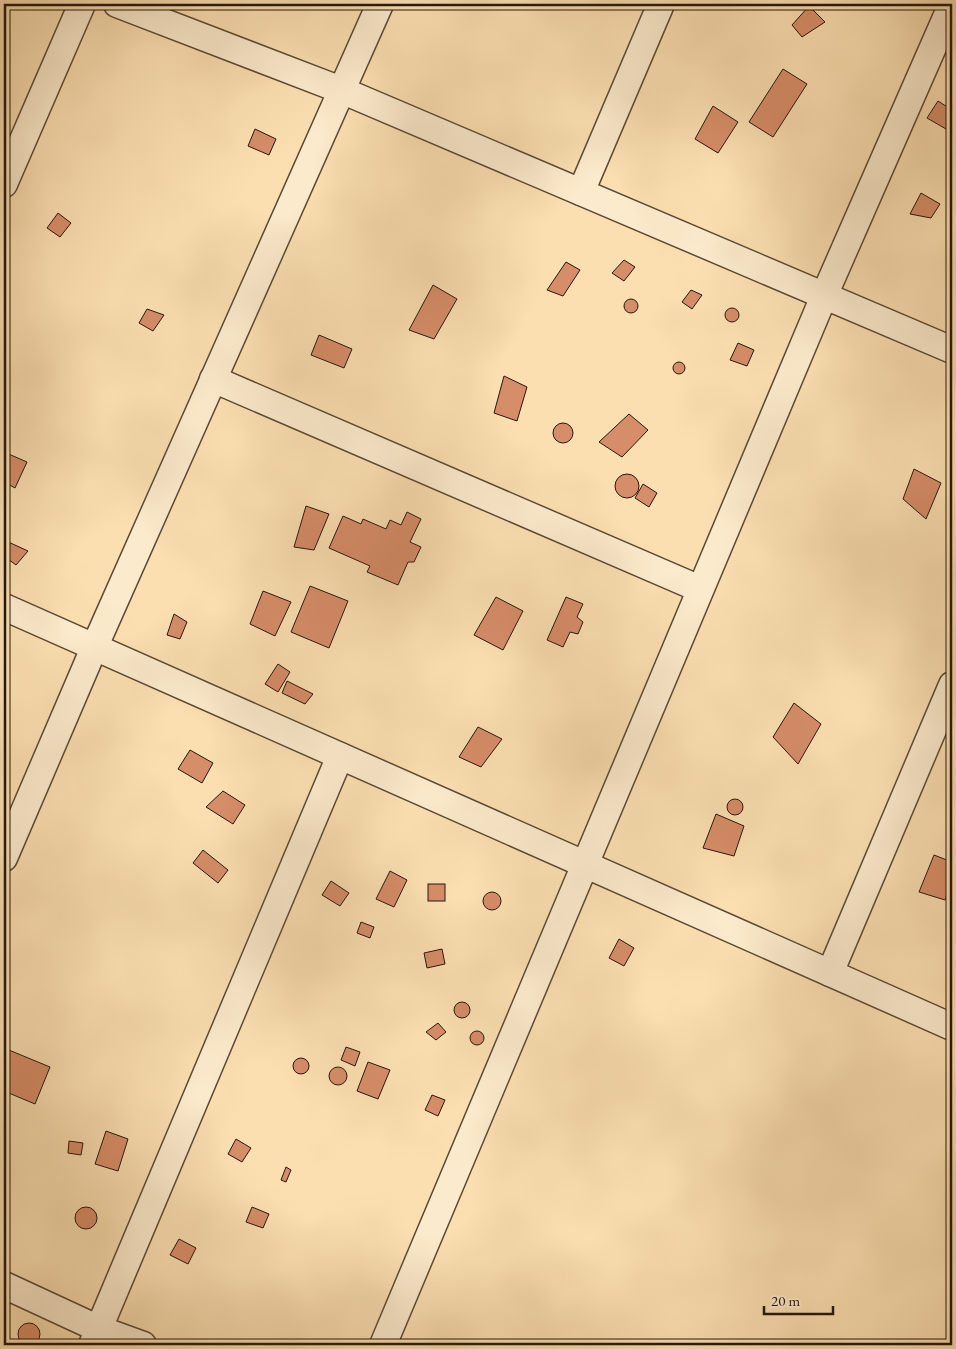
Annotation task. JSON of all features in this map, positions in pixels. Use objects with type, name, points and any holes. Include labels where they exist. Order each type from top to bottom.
[{"type":"street","points":[[4,184],[82,4]]},
{"type":"street","points":[[118,4],[341,90],[952,350]]},
{"type":"street","points":[[4,858],[212,379],[380,4]]},
{"type":"street","points":[[581,192],[660,4]]},
{"type":"street","points":[[383,1345],[824,296],[952,4]]},
{"type":"street","points":[[212,379],[700,589]]},
{"type":"street","points":[[4,608],[952,1027]]},
{"type":"street","points":[[830,973],[952,685]]},
{"type":"street","points":[[95,1337],[340,756]]},
{"type":"street","points":[[4,1285],[95,1337],[143,1345]]},
{"type":"building","points":[[809,6],[825,22],[802,37],[792,25]]},
{"type":"building","points":[[783,69],[807,84],[773,137],[749,122]]},
{"type":"building","points":[[938,101],[952,110],[952,119],[946,129],[927,118]]},
{"type":"building","points":[[713,106],[738,122],[718,153],[695,139]]},
{"type":"building","points":[[255,129],[276,139],[269,155],[248,146]]},
{"type":"building","points":[[921,193],[940,204],[931,218],[910,214]]},
{"type":"building","points":[[58,213],[71,223],[60,237],[47,228]]},
{"type":"building","points":[[624,260],[635,267],[624,281],[612,273]]},
{"type":"building","points":[[566,262],[580,270],[563,296],[547,290]]},
{"type":"building","points":[[433,285],[457,299],[434,339],[409,330]]},
{"type":"building","points":[[691,290],[702,295],[692,309],[682,302]]},
{"type":"building","points":[[628,299],[634,299],[638,306],[634,313],[628,313],[624,309],[624,303]]},
{"type":"building","points":[[729,308],[735,308],[739,315],[735,322],[729,322],[725,318],[725,312]]},
{"type":"building","points":[[147,309],[164,315],[153,331],[139,323]]},
{"type":"building","points":[[319,335],[352,349],[344,368],[311,355]]},
{"type":"building","points":[[738,343],[754,350],[747,366],[730,360]]},
{"type":"building","points":[[677,362],[681,362],[685,368],[681,374],[677,374],[673,370],[673,366]]},
{"type":"building","points":[[504,376],[527,387],[517,421],[494,413]]},
{"type":"building","points":[[629,414],[648,430],[622,457],[599,442]]},
{"type":"building","points":[[559,423],[567,423],[573,429],[573,437],[567,443],[559,443],[553,437],[553,429]]},
{"type":"building","points":[[4,452],[27,462],[15,488],[4,482]]},
{"type":"building","points":[[914,469],[941,483],[926,519],[903,499]]},
{"type":"building","points":[[627,474],[632,475],[638,481],[638,491],[632,497],[627,498],[622,497],[616,491],[615,486],[616,481],[622,475]]},
{"type":"building","points":[[643,484],[657,493],[649,507],[635,498]]},
{"type":"building","points":[[306,506],[329,514],[314,550],[294,547]]},
{"type":"building","points":[[407,512],[421,519],[410,542],[421,547],[414,562],[408,562],[398,585],[367,572],[370,566],[329,548],[343,516],[361,524],[363,519],[386,529],[390,520],[401,525]]},
{"type":"building","points":[[4,540],[28,551],[16,565],[4,556]]},
{"type":"building","points":[[310,586],[348,601],[329,648],[291,632]]},
{"type":"building","points":[[263,591],[291,602],[275,636],[250,624]]},
{"type":"building","points":[[496,597],[523,611],[503,650],[474,635]]},
{"type":"building","points":[[566,597],[583,604],[577,617],[583,622],[578,634],[570,632],[563,647],[547,640]]},
{"type":"building","points":[[174,614],[187,622],[180,639],[167,635]]},
{"type":"building","points":[[278,664],[290,672],[278,692],[265,684]]},
{"type":"building","points":[[287,681],[313,694],[305,704],[282,693]]},
{"type":"building","points":[[794,703],[821,724],[798,764],[773,737]]},
{"type":"building","points":[[478,727],[502,739],[481,767],[459,757]]},
{"type":"building","points":[[190,750],[213,763],[202,783],[178,769]]},
{"type":"building","points":[[223,791],[245,805],[233,824],[206,807]]},
{"type":"building","points":[[732,799],[738,799],[743,804],[741,813],[732,815],[727,810],[727,804]]},
{"type":"building","points":[[716,814],[744,826],[734,856],[703,848]]},
{"type":"building","points":[[203,850],[228,870],[218,883],[193,863]]},
{"type":"building","points":[[934,855],[952,862],[952,882],[945,900],[919,892]]},
{"type":"building","points":[[390,871],[407,880],[394,907],[376,899]]},
{"type":"building","points":[[331,881],[349,893],[340,906],[322,895]]},
{"type":"building","points":[[428,884],[445,884],[445,901],[428,901]]},
{"type":"building","points":[[488,892],[496,892],[501,897],[499,908],[488,910],[483,905],[483,897]]},
{"type":"building","points":[[361,922],[374,927],[370,938],[357,933]]},
{"type":"building","points":[[619,939],[634,948],[624,966],[609,958]]},
{"type":"building","points":[[442,949],[445,964],[427,968],[424,953]]},
{"type":"building","points":[[462,1002],[468,1004],[470,1010],[468,1016],[462,1018],[456,1016],[454,1010],[456,1004]]},
{"type":"building","points":[[438,1023],[446,1032],[436,1040],[426,1032]]},
{"type":"building","points":[[474,1031],[480,1031],[484,1038],[480,1045],[474,1045],[470,1041],[470,1035]]},
{"type":"building","points":[[346,1047],[360,1052],[355,1066],[341,1060]]},
{"type":"building","points":[[4,1048],[50,1067],[35,1104],[4,1091]]},
{"type":"building","points":[[301,1058],[307,1060],[309,1066],[307,1072],[301,1074],[295,1072],[293,1066],[295,1060]]},
{"type":"building","points":[[368,1062],[390,1070],[378,1099],[357,1091]]},
{"type":"building","points":[[338,1067],[344,1070],[347,1076],[344,1082],[338,1085],[332,1082],[329,1076],[332,1070]]},
{"type":"building","points":[[432,1095],[445,1100],[438,1116],[425,1110]]},
{"type":"building","points":[[106,1131],[128,1139],[118,1171],[95,1164]]},
{"type":"building","points":[[236,1139],[251,1148],[242,1162],[228,1154]]},
{"type":"building","points":[[69,1141],[83,1143],[81,1155],[68,1153]]},
{"type":"building","points":[[286,1167],[291,1170],[286,1182],[281,1180]]},
{"type":"building","points":[[86,1207],[94,1210],[97,1218],[94,1226],[86,1229],[78,1226],[75,1218],[78,1210]]},
{"type":"building","points":[[252,1207],[269,1214],[263,1228],[246,1222]]},
{"type":"building","points":[[179,1239],[196,1248],[188,1264],[170,1255]]},
{"type":"building","points":[[29,1323],[39,1330],[40,1334],[33,1344],[29,1345],[19,1338],[18,1334],[25,1324]]}]
